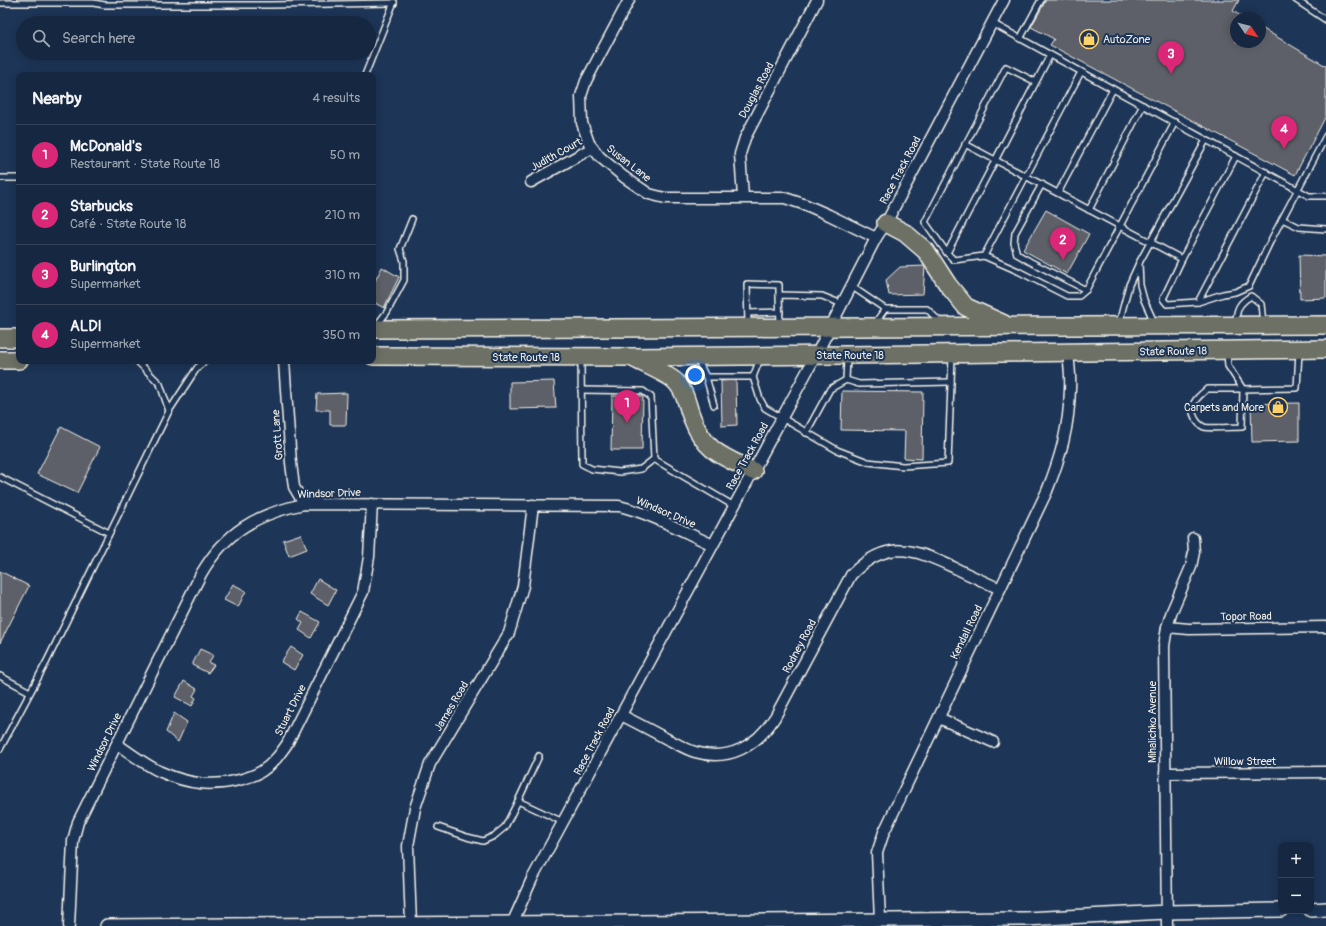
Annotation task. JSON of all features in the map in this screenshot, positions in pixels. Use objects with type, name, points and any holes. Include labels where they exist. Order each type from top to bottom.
[{"type":"highway","points":[[886,223],[905,233],[926,251],[948,284],[966,307],[1010,327]]},
{"type":"highway","points":[[376,329],[748,320],[780,320],[830,328],[1326,325]]},
{"type":"highway","points":[[0,338],[16,338]]},
{"type":"highway","name":"State Route 18","points":[[376,356],[761,356],[1326,348]]},
{"type":"highway","points":[[631,357],[675,381],[685,395],[699,435],[710,448],[724,457],[753,471]]},
{"type":"highway","points":[[0,360],[16,360]]},
{"type":"street","name":"Susan Lane","points":[[629,0],[586,81],[581,96],[582,123],[589,143],[600,157],[624,178],[650,194],[665,198],[785,198],[829,215],[876,238]]},
{"type":"street","name":"Douglas Road","points":[[743,197],[740,154],[745,138],[817,0]]},
{"type":"street","name":"Race Track Road","points":[[512,925],[532,879],[816,355],[876,238],[886,223],[1004,0]]},
{"type":"street","name":"Judith Court","points":[[531,182],[592,148]]},
{"type":"street","name":"Kendall Road","points":[[880,920],[877,853],[884,832],[1047,491],[1059,461],[1069,413],[1070,388],[1068,352]]},
{"type":"street","name":"Grott Lane","points":[[284,364],[294,487],[304,504]]},
{"type":"street","name":"Windsor Drive","points":[[69,926],[73,841],[78,822],[201,574],[215,553],[225,542],[259,518],[286,508],[304,504],[619,506],[651,516],[713,545]]},
{"type":"street","name":"Stuart Drive","points":[[117,744],[160,772],[189,782],[211,784],[226,783],[248,778],[262,771],[276,759],[287,744],[363,592],[369,557],[372,504]]},
{"type":"street","name":"James Road","points":[[411,924],[408,846],[415,808],[430,764],[509,633],[522,586],[534,506]]},
{"type":"street","name":"Mihalichko Avenue","points":[[1167,926],[1164,773],[1164,646],[1167,627],[1172,611],[1191,567],[1194,552],[1193,538]]},
{"type":"street","name":"Rodney Road","points":[[621,715],[694,752],[708,755],[722,755],[735,752],[748,746],[759,738],[768,728],[851,575],[860,566],[872,558],[884,553],[898,550],[914,551],[932,557],[1000,589]]},
{"type":"street","name":"Topor Road","points":[[1167,627],[1189,629],[1326,627]]},
{"type":"street","points":[[939,718],[992,742]]},
{"type":"street","name":"Willow Street","points":[[1164,773],[1326,772]]},
{"type":"street","points":[[1314,910],[1326,909]]},
{"type":"street","points":[[108,926],[822,924],[880,920],[1026,923],[1167,912],[1278,910]]},
{"type":"lane","points":[[1020,39],[1041,0]]},
{"type":"lane","points":[[1296,0],[1326,20]]},
{"type":"lane","points":[[0,3],[93,3],[105,5],[394,1],[376,47]]},
{"type":"lane","points":[[992,23],[1309,196],[1325,194]]},
{"type":"lane","points":[[948,253],[1050,55]]},
{"type":"lane","points":[[366,72],[371,60]]},
{"type":"lane","points":[[1036,82],[1006,67],[925,222],[954,260],[984,256],[1018,271],[1067,296],[1079,296],[1086,290],[1174,122]]},
{"type":"lane","points":[[984,256],[1081,72]]},
{"type":"lane","points":[[1058,193],[1113,89]]},
{"type":"lane","points":[[1089,210],[1143,105]]},
{"type":"lane","points":[[1236,156],[1182,259],[1163,299],[1167,304],[1198,302],[1223,294],[1235,292],[1249,286],[1297,189],[1326,136]]},
{"type":"lane","points":[[1118,326],[1129,285],[1139,263],[1206,140]]},
{"type":"lane","points":[[965,144],[1042,184],[1149,243],[1182,259]]},
{"type":"lane","points":[[1198,302],[1266,172]]},
{"type":"lane","points":[[0,178],[16,178]]},
{"type":"lane","points":[[1042,184],[1015,233],[1014,243],[1017,254],[1086,290]]},
{"type":"lane","points":[[376,325],[387,312],[404,280],[404,261],[400,249],[412,219]]},
{"type":"lane","points":[[1282,219],[1299,227],[1326,229]]},
{"type":"lane","points":[[1139,263],[1140,285],[1144,300],[1156,327]]},
{"type":"lane","points":[[748,320],[747,284],[779,284],[780,320]]},
{"type":"lane","points":[[851,286],[885,309],[927,308],[944,327]]},
{"type":"lane","points":[[1249,286],[1252,296],[1261,304],[1263,326]]},
{"type":"lane","points":[[779,296],[822,296],[842,304]]},
{"type":"lane","points":[[1235,326],[1236,312],[1243,301],[1252,296]]},
{"type":"lane","points":[[872,328],[885,309]]},
{"type":"lane","points":[[1227,350],[1228,366],[1243,389],[1242,427],[1205,427],[1197,421],[1193,406],[1197,398],[1207,389],[1243,389],[1297,388],[1299,349]]},
{"type":"lane","points":[[761,356],[753,377],[760,399],[765,408],[837,450],[868,462],[903,466],[948,463],[952,354]]},
{"type":"lane","points":[[846,380],[848,355]]},
{"type":"lane","points":[[695,356],[706,377],[714,405]]},
{"type":"lane","points":[[581,357],[582,464],[592,469],[620,472],[641,469],[654,459]]},
{"type":"lane","points":[[140,364],[160,384],[169,412]]},
{"type":"lane","points":[[0,749],[47,661],[169,412],[197,368],[202,364]]},
{"type":"lane","points":[[706,377],[753,377]]},
{"type":"lane","points":[[806,432],[830,389],[846,380],[859,384],[951,382]]},
{"type":"lane","points":[[581,390],[643,391],[651,397],[654,459]]},
{"type":"lane","points":[[654,459],[734,506]]},
{"type":"lane","points":[[0,477],[109,533]]},
{"type":"lane","points":[[0,676],[30,692]]},
{"type":"lane","points":[[438,827],[467,838],[483,841],[494,836],[505,827],[539,756]]},
{"type":"lane","points":[[518,801],[563,822]]},
{"type":"building","points":[[1046,0],[1239,0],[1233,11],[1235,12],[1230,12],[1230,48],[1266,48],[1266,31],[1326,66],[1326,116],[1295,175],[1050,45],[1054,39],[1031,27]]},
{"type":"building","points":[[1046,210],[1089,234],[1067,274],[1023,250]]},
{"type":"building","points":[[1299,255],[1326,256],[1326,298],[1300,299]]},
{"type":"building","points":[[925,266],[923,294],[889,295],[886,280],[900,267]]},
{"type":"building","points":[[382,267],[399,277],[384,308],[376,304],[376,279]]},
{"type":"building","points":[[736,380],[737,425],[722,426],[721,381]]},
{"type":"building","points":[[554,381],[556,408],[510,409],[510,382]]},
{"type":"building","points":[[842,391],[923,392],[922,459],[904,458],[905,431],[841,430]]},
{"type":"building","points":[[347,393],[346,425],[330,425],[330,410],[316,410],[317,394]]},
{"type":"building","points":[[612,396],[643,396],[642,450],[611,450]]},
{"type":"building","points":[[1299,403],[1299,441],[1252,442],[1251,404]]},
{"type":"building","points":[[61,427],[100,447],[77,493],[37,474]]},
{"type":"building","points":[[301,534],[307,549],[289,556],[283,540]]},
{"type":"building","points":[[0,571],[29,586],[0,643]]},
{"type":"building","points":[[318,579],[336,590],[328,605],[310,594]]},
{"type":"building","points":[[233,584],[246,591],[238,607],[224,600]]},
{"type":"building","points":[[302,612],[320,622],[311,638],[299,630],[303,623],[298,619]]},
{"type":"building","points":[[291,647],[303,655],[294,670],[281,662]]},
{"type":"building","points":[[200,649],[213,655],[209,663],[214,665],[208,673],[192,665]]},
{"type":"building","points":[[184,681],[197,689],[193,696],[196,698],[192,706],[175,697]]},
{"type":"building","points":[[174,713],[187,722],[178,742],[166,732]]},
{"type":"place","name":"AutoZone","points":[[1089,39]]},
{"type":"place","name":"Burlington","points":[[1171,74]]},
{"type":"place","name":"ALDI","points":[[1284,149]]},
{"type":"place","name":"Starbucks","points":[[1063,260]]},
{"type":"place","name":"Carpets and More","points":[[1278,407]]},
{"type":"place","name":"McDonald's","points":[[627,423]]}]
